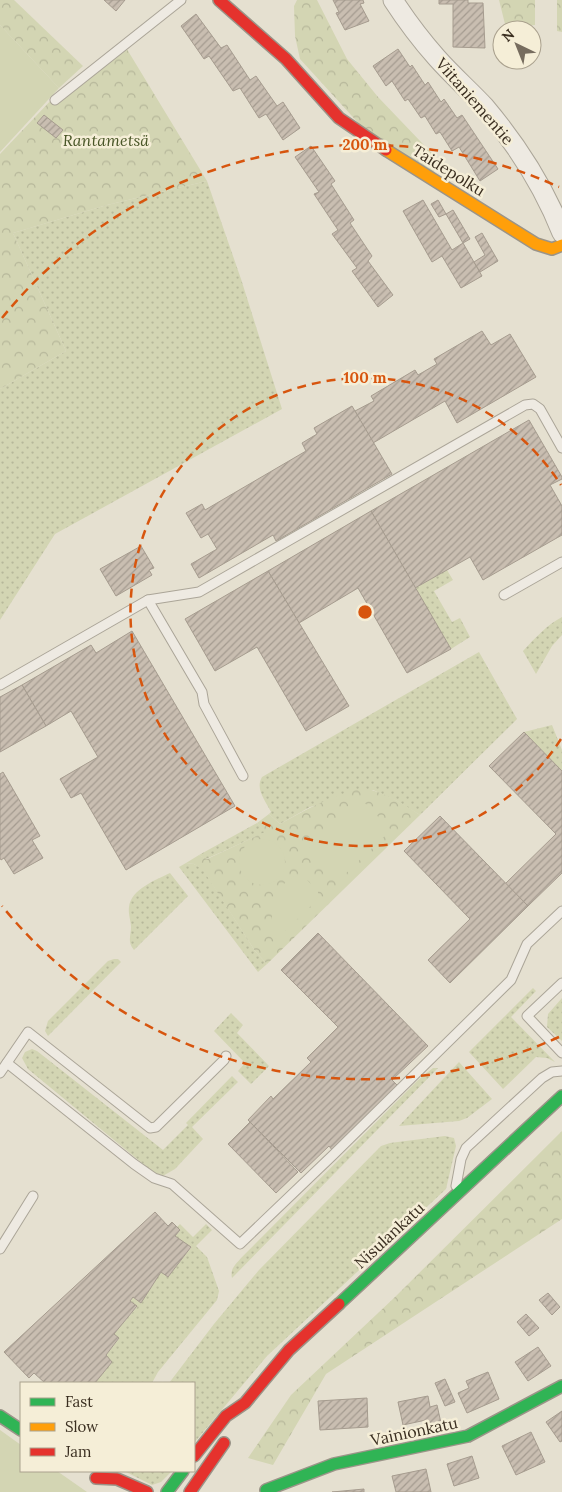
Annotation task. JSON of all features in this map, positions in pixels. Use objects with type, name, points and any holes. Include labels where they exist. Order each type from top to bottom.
[{"type":"street","name":"Taidepolku","points":[[219,0],[286,59],[339,118],[380,148],[458,194],[536,244],[552,249],[562,245]]},
{"type":"street","name":"Viitaniementie","points":[[393,0],[409,24],[436,57],[484,106],[511,139],[531,169],[562,233]]},
{"type":"street","name":"Nisulankatu","points":[[195,1455],[226,1416],[245,1403],[289,1350],[562,1096]]},
{"type":"street","name":"Vainionkatu","points":[[266,1490],[334,1464],[468,1436],[562,1386]]},
{"type":"street","name":"Nisulankatu","points":[[190,1492],[236,1426],[245,1403]]},
{"type":"street","points":[[0,1416],[20,1429]]},
{"type":"street","points":[[87,1472],[96,1478],[106,1492]]},
{"type":"street","points":[[167,1492],[181,1472]]},
{"type":"street","points":[[96,1478],[117,1479],[147,1492]]},
{"type":"lane","points":[[56,100],[181,0]]},
{"type":"lane","points":[[0,685],[148,600],[199,592],[525,405],[533,404],[540,409],[562,448]]},
{"type":"lane","points":[[504,595],[562,562]]},
{"type":"lane","points":[[148,600],[202,692],[204,704],[243,776]]},
{"type":"lane","points":[[7,1063],[134,1164],[154,1178],[172,1184],[240,1244],[333,1156],[511,980],[527,944],[562,910]]},
{"type":"lane","points":[[562,983],[527,1016],[562,1053]]},
{"type":"lane","points":[[0,1073],[28,1032],[150,1128],[156,1127],[226,1056]]},
{"type":"lane","points":[[454,1196],[461,1159],[466,1148],[542,1078],[552,1072],[562,1070]]},
{"type":"lane","points":[[0,1249],[33,1196]]},
{"type":"green space","name":"Rantametsä","points":[[0,0],[14,0],[83,66],[59,88],[0,25]]},
{"type":"green space","points":[[297,0],[317,0],[347,59],[378,97],[444,166],[433,172],[361,126],[300,59],[295,36],[294,6]]},
{"type":"green space","points":[[499,0],[535,0],[535,20],[504,20]]},
{"type":"green space","points":[[557,0],[562,0],[562,32],[557,31]]},
{"type":"green space","points":[[0,25],[59,88],[0,152]]},
{"type":"green space","name":"Rantametsä","points":[[125,46],[207,181],[107,205],[13,233],[66,351],[0,389],[0,154],[54,97]]},
{"type":"green space","points":[[207,181],[241,279],[282,409],[55,534],[0,620],[0,389],[66,351],[13,233],[107,205]]},
{"type":"green space","points":[[447,570],[453,580],[434,591],[452,622],[460,618],[470,637],[451,649],[415,588]]},
{"type":"green space","points":[[562,617],[562,635],[552,646],[536,674],[523,651],[546,628]]},
{"type":"green space","points":[[479,652],[517,719],[420,815],[397,801],[373,790],[310,807],[280,824],[269,814],[271,812],[260,790],[262,777]]},
{"type":"green space","points":[[552,725],[562,750],[562,771],[524,732]]},
{"type":"green space","points":[[363,788],[393,798],[420,815],[267,964],[255,951],[203,870],[194,864],[186,863],[199,855],[207,859],[265,832],[257,823],[269,814],[280,824],[310,808]]},
{"type":"green space","points":[[358,796],[391,830],[340,879],[308,846]]},
{"type":"green space","points":[[257,823],[266,832],[206,859],[199,855]]},
{"type":"green space","points":[[257,839],[267,839],[279,845],[284,853],[284,871],[279,879],[271,884],[257,885],[249,882],[242,875],[239,867],[239,857],[242,849],[249,842]]},
{"type":"green space","points":[[186,863],[194,864],[203,869],[255,951],[267,964],[258,972],[179,867]]},
{"type":"green space","points":[[170,873],[188,896],[134,950],[130,942],[129,910],[131,901],[139,890]]},
{"type":"green space","points":[[301,874],[318,891],[318,896],[315,902],[278,938],[274,939],[272,935],[273,895],[293,877]]},
{"type":"green space","points":[[118,959],[121,962],[48,1036],[45,1031],[48,1021],[108,961]]},
{"type":"green space","points":[[533,988],[536,991],[511,1017],[555,1062],[547,1058],[536,1057],[503,1089],[469,1052]]},
{"type":"green space","points":[[562,998],[562,1041],[547,1027],[548,1014]]},
{"type":"green space","points":[[231,1013],[243,1025],[237,1033],[269,1066],[251,1084],[238,1071],[245,1063],[214,1031]]},
{"type":"green space","points":[[32,1049],[163,1150],[188,1125],[186,1123],[232,1076],[238,1082],[192,1127],[203,1139],[175,1169],[161,1177],[28,1069],[22,1058],[25,1052]]},
{"type":"green space","points":[[459,1062],[492,1099],[467,1118],[459,1121],[399,1126]]},
{"type":"green space","points":[[433,1068],[438,1068],[232,1278],[232,1270],[241,1258],[418,1080]]},
{"type":"green space","points":[[562,1131],[562,1219],[326,1374],[273,1465],[248,1458],[291,1395],[394,1298]]},
{"type":"green space","points":[[445,1136],[454,1138],[456,1146],[446,1189],[267,1356],[195,1442],[195,1382],[170,1382],[214,1324],[259,1270],[381,1146],[390,1143]]},
{"type":"green space","points":[[180,1224],[193,1237],[206,1224],[212,1230],[196,1246],[207,1257],[219,1291],[217,1300],[158,1372],[153,1382],[96,1382],[112,1362],[106,1355],[119,1339],[114,1334],[137,1307],[130,1301],[133,1297],[141,1303],[161,1272],[168,1276],[191,1248],[175,1236],[180,1231],[177,1227]]},
{"type":"green space","points":[[0,1430],[20,1444],[20,1472],[58,1472],[87,1492],[0,1492]]},
{"type":"green space","points":[[126,1472],[171,1472],[161,1482],[152,1485]]},
{"type":"building","points":[[104,0],[125,0],[116,11]]},
{"type":"building","points":[[333,0],[363,0],[364,3],[360,4],[369,21],[345,30],[336,13],[339,12]]},
{"type":"building","points":[[439,0],[468,0],[468,3],[483,3],[485,48],[453,47],[453,4],[439,4]]},
{"type":"building","points":[[196,14],[221,48],[227,45],[250,80],[256,76],[277,106],[283,102],[300,128],[283,140],[266,114],[259,118],[240,88],[233,91],[209,56],[204,59],[181,26]]},
{"type":"building","points":[[398,49],[410,67],[412,65],[425,85],[428,82],[441,102],[444,99],[457,118],[462,115],[498,169],[480,181],[459,147],[452,151],[440,132],[436,134],[425,116],[421,118],[408,99],[405,101],[392,81],[386,86],[373,66]]},
{"type":"building","points":[[44,115],[63,130],[56,138],[37,123]]},
{"type":"building","points":[[311,146],[335,181],[331,184],[354,220],[350,223],[372,256],[368,261],[393,295],[378,307],[352,271],[357,268],[332,234],[338,230],[314,194],[319,192],[295,157]]},
{"type":"building","points":[[423,200],[452,250],[463,243],[482,276],[461,288],[442,256],[432,262],[403,211]]},
{"type":"building","points":[[438,200],[446,214],[439,217],[431,204]]},
{"type":"building","points":[[453,210],[470,239],[463,243],[446,214]]},
{"type":"building","points":[[482,233],[498,261],[480,272],[474,262],[485,255],[475,237]]},
{"type":"building","points":[[482,331],[491,345],[510,334],[536,377],[457,423],[445,401],[373,443],[355,411],[374,401],[371,396],[415,370],[418,375],[437,364],[434,359]]},
{"type":"building","points":[[352,406],[392,474],[276,541],[273,535],[199,578],[191,564],[217,549],[208,534],[201,538],[186,513],[202,504],[205,510],[306,451],[302,443],[317,434],[314,428]]},
{"type":"building","points":[[529,420],[562,477],[562,479],[550,485],[562,506],[562,535],[483,580],[470,557],[415,588],[371,511]]},
{"type":"building","points":[[371,511],[451,649],[407,673],[358,588],[299,623],[268,571]]},
{"type":"building","points":[[141,546],[154,568],[149,570],[152,575],[116,596],[100,569]]},
{"type":"building","points":[[268,571],[349,706],[306,731],[257,647],[215,671],[185,619]]},
{"type":"building","points":[[132,631],[235,806],[126,870],[81,793],[71,798],[60,779],[98,757],[71,711],[46,726],[22,685],[91,645],[96,653]]},
{"type":"building","points":[[22,685],[46,726],[0,752],[0,697]]},
{"type":"building","points":[[524,732],[562,771],[562,873],[528,906],[505,884],[556,834],[489,766]]},
{"type":"building","points":[[3,772],[40,836],[32,840],[43,858],[14,874],[4,858],[1,860],[0,858],[0,774]]},
{"type":"building","points":[[440,816],[528,906],[450,983],[428,960],[470,919],[404,851]]},
{"type":"building","points":[[318,933],[428,1046],[392,1080],[398,1086],[333,1151],[329,1146],[301,1173],[248,1120],[271,1096],[273,1099],[311,1062],[307,1058],[338,1027],[281,970]]},
{"type":"building","points":[[250,1122],[298,1172],[276,1193],[228,1144]]},
{"type":"building","points":[[155,1212],[168,1226],[172,1222],[180,1230],[175,1236],[191,1247],[168,1277],[161,1272],[141,1303],[133,1297],[130,1301],[137,1306],[114,1334],[119,1338],[106,1355],[112,1362],[96,1382],[44,1382],[34,1373],[29,1378],[4,1352]]},
{"type":"building","points":[[548,1293],[560,1307],[552,1315],[539,1300]]},
{"type":"building","points":[[526,1314],[539,1328],[529,1336],[517,1322]]},
{"type":"building","points":[[538,1347],[551,1366],[528,1381],[515,1362]]},
{"type":"building","points":[[488,1372],[499,1399],[467,1413],[458,1393],[469,1388],[466,1381]]},
{"type":"building","points":[[445,1379],[455,1402],[445,1406],[435,1383]]},
{"type":"building","points":[[428,1396],[430,1407],[437,1405],[441,1423],[427,1425],[426,1420],[403,1425],[398,1402]]},
{"type":"building","points":[[367,1398],[368,1427],[320,1430],[318,1401]]},
{"type":"building","points":[[562,1411],[562,1441],[560,1442],[546,1422]]},
{"type":"building","points":[[531,1432],[545,1462],[516,1475],[502,1446]]},
{"type":"building","points":[[472,1456],[479,1478],[454,1486],[447,1464]]},
{"type":"building","points":[[426,1469],[431,1492],[396,1492],[392,1476]]},
{"type":"building","points":[[364,1489],[364,1492],[332,1492]]},
{"type":"traffic: fast","points":[[339,1304],[562,1096]]},
{"type":"traffic: fast","points":[[266,1490],[334,1464],[468,1436],[562,1386]]},
{"type":"traffic: fast","points":[[0,1416],[20,1429]]},
{"type":"traffic: fast","points":[[167,1492],[182,1472]]},
{"type":"traffic: slow","points":[[386,150],[536,244],[552,249],[562,245]]},
{"type":"traffic: jam","points":[[219,0],[286,59],[339,118],[386,150]]},
{"type":"traffic: jam","points":[[195,1455],[226,1416],[245,1403],[289,1350],[339,1304]]},
{"type":"traffic: jam","points":[[190,1492],[224,1443]]},
{"type":"traffic: jam","points":[[96,1478],[117,1479],[147,1492]]}]
